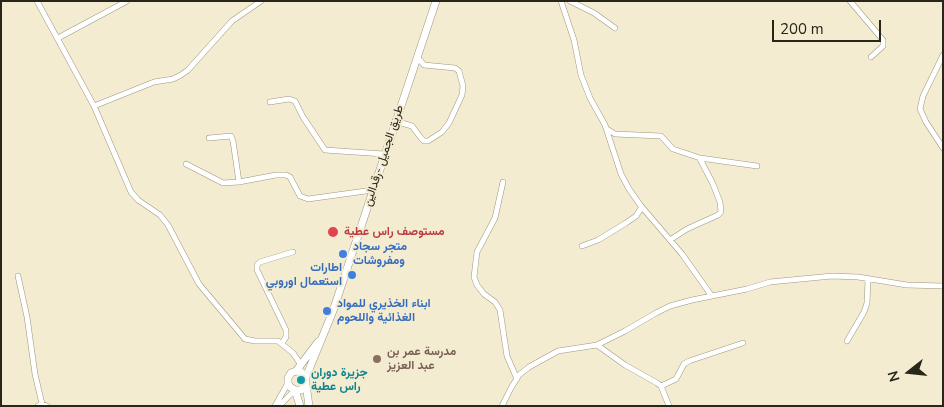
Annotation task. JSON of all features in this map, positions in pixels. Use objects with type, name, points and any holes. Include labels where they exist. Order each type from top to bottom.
[{"type":"main road","name":"طريق الجميل -رقدالين","points":[[321,337],[333,310],[436,1]]},
{"type":"main road","points":[[300,406],[294,390],[288,383],[290,375],[298,368],[321,337]]},
{"type":"main road","points":[[294,390],[301,390],[314,360],[321,337]]},
{"type":"main road","points":[[298,368],[306,380],[308,406]]},
{"type":"street","points":[[37,1],[94,106],[131,192],[138,200],[160,215],[168,224],[199,284],[245,338],[255,341],[275,340],[282,343],[293,353],[298,368]]},
{"type":"street","points":[[58,38],[127,1]]},
{"type":"street","points":[[94,106],[154,82],[173,79],[181,75],[188,70],[232,21],[255,7],[261,1]]},
{"type":"street","points":[[561,1],[574,40],[581,75],[590,98],[602,116],[621,174],[628,189],[682,254],[711,295]]},
{"type":"street","points":[[570,1],[594,12],[615,28]]},
{"type":"street","points":[[850,1],[883,40],[883,46],[870,57]]},
{"type":"street","points":[[943,55],[923,96],[920,109],[943,148]]},
{"type":"street","points":[[395,121],[412,126],[424,141],[428,141],[442,132],[449,123],[462,95],[463,86],[459,72],[455,68],[449,66],[431,67],[424,65],[418,58]]},
{"type":"street","points":[[270,102],[289,99],[295,101],[303,117],[325,150],[384,154]]},
{"type":"street","points":[[607,129],[615,134],[660,136],[673,149],[700,158],[757,166]]},
{"type":"street","points":[[209,138],[231,136],[239,182]]},
{"type":"street","points":[[670,240],[721,212],[720,202],[713,184],[700,158]]},
{"type":"street","points":[[186,164],[223,183],[286,174],[290,177],[300,196],[308,199],[373,190]]},
{"type":"street","points":[[503,182],[495,218],[476,252],[474,277],[484,294],[495,302],[500,310],[507,356],[517,379]]},
{"type":"street","points":[[582,246],[610,233],[636,216],[642,208]]},
{"type":"street","points":[[282,343],[286,337],[286,330],[257,270],[257,265],[260,262],[293,252]]},
{"type":"street","points":[[18,276],[27,317],[34,374],[42,405]]},
{"type":"street","points":[[502,406],[517,379],[529,367],[558,351],[597,345],[670,306],[782,280],[843,276],[907,285],[943,286]]},
{"type":"street","points":[[847,341],[867,304],[868,280]]},
{"type":"street","points":[[660,386],[676,380],[684,364],[689,361],[743,343]]},
{"type":"street","points":[[597,345],[660,386],[669,406]]},
{"type":"street","points":[[275,406],[288,383]]},
{"type":"street","points":[[279,406],[294,390]]},
{"type":"place","name":"مستوصف راس عطية","points":[[333,232]]},
{"type":"place","name":"متجر سجاد ومفروشات","points":[[343,254]]},
{"type":"place","name":"اطارات استعمال اوروبي","points":[[352,275]]},
{"type":"place","name":"ابناء الخذيري للمواد الغذائية واللحوم","points":[[327,311]]},
{"type":"place","name":"مدرسة عمر بن عبد العزيز","points":[[377,359]]},
{"type":"place","name":"جزيرة دوران راس عطية","points":[[301,380]]}]
